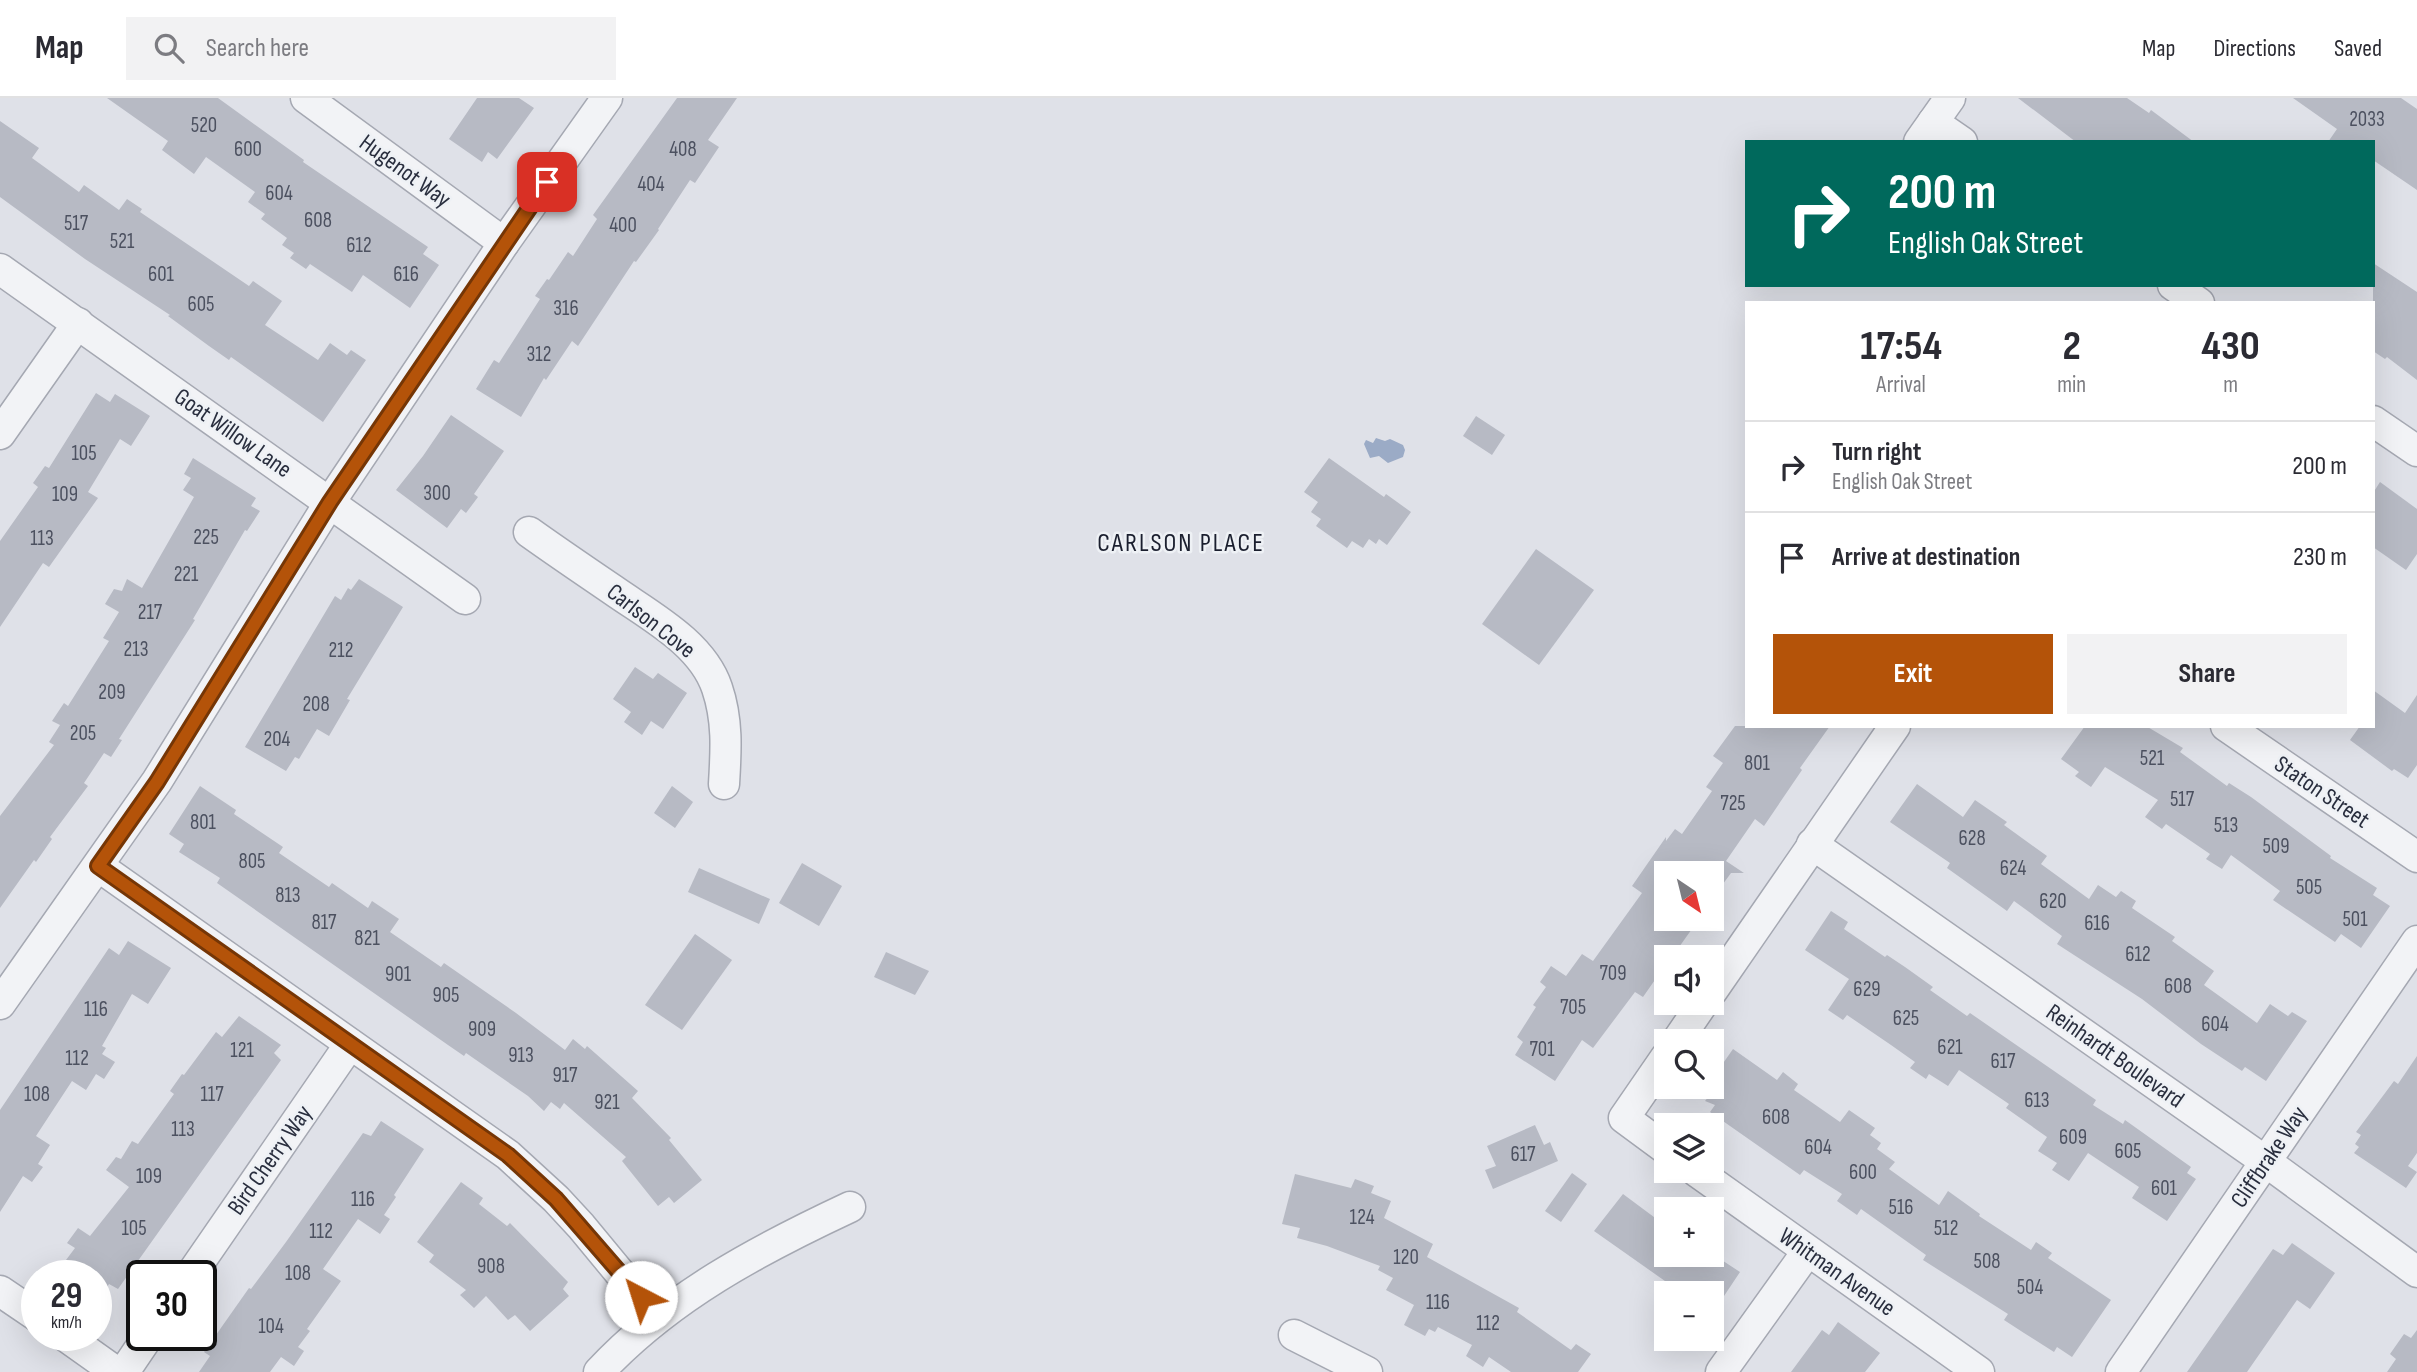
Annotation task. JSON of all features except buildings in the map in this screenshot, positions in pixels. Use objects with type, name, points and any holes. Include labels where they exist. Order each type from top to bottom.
[{"type":"street","name":"Hugenot Way","points":[[306,98],[504,243]]},
{"type":"street","points":[[0,1004],[157,782],[330,502],[504,243],[607,98]]},
{"type":"street","points":[[1934,121],[1959,140]]},
{"type":"street","name":"Goat Willow Lane","points":[[0,269],[465,599]]},
{"type":"street","points":[[0,434],[78,323]]},
{"type":"street","points":[[2375,422],[2417,451]]},
{"type":"street","name":"Carlson Cove","points":[[529,532],[663,625],[694,652],[716,685],[724,711],[727,736],[724,784]]},
{"type":"street","points":[[1724,972],[1894,728]]},
{"type":"street","name":"Staton Street","points":[[2229,728],[2417,857]]},
{"type":"street","name":"Reinhardt Boulevard","points":[[1812,844],[2265,1161],[2417,1272]]},
{"type":"street","points":[[98,866],[508,1155],[581,1226],[657,1318]]},
{"type":"street","name":"Cliffbrake Way","points":[[2121,1372],[2417,941]]},
{"type":"street","name":"Bird Cherry Way","points":[[201,1260],[350,1044]]},
{"type":"street","points":[[1654,1074],[1624,1118],[1654,1140]]},
{"type":"street","name":"Whitman Avenue","points":[[1712,1183],[1979,1372]]},
{"type":"street","points":[[599,1372],[620,1349],[657,1318],[731,1266],[850,1207]]},
{"type":"street","points":[[1721,1372],[1807,1252]]},
{"type":"street","points":[[0,1291],[21,1305]]},
{"type":"street","points":[[1294,1335],[1367,1372]]},
{"type":"street","points":[[86,1351],[116,1372]]},
{"type":"street","points":[[124,1372],[138,1351]]},
{"type":"water","points":[[1376,438],[1385,441],[1390,439],[1403,445],[1403,457],[1388,463],[1379,456],[1370,458],[1364,444],[1366,440],[1373,443]]},
{"type":"district","name":"CARLSON PLACE","points":[[1181,543]]},
{"type":"route","points":[[547,182],[330,502],[157,782],[98,866],[508,1155],[556,1199],[641,1297]]}]
